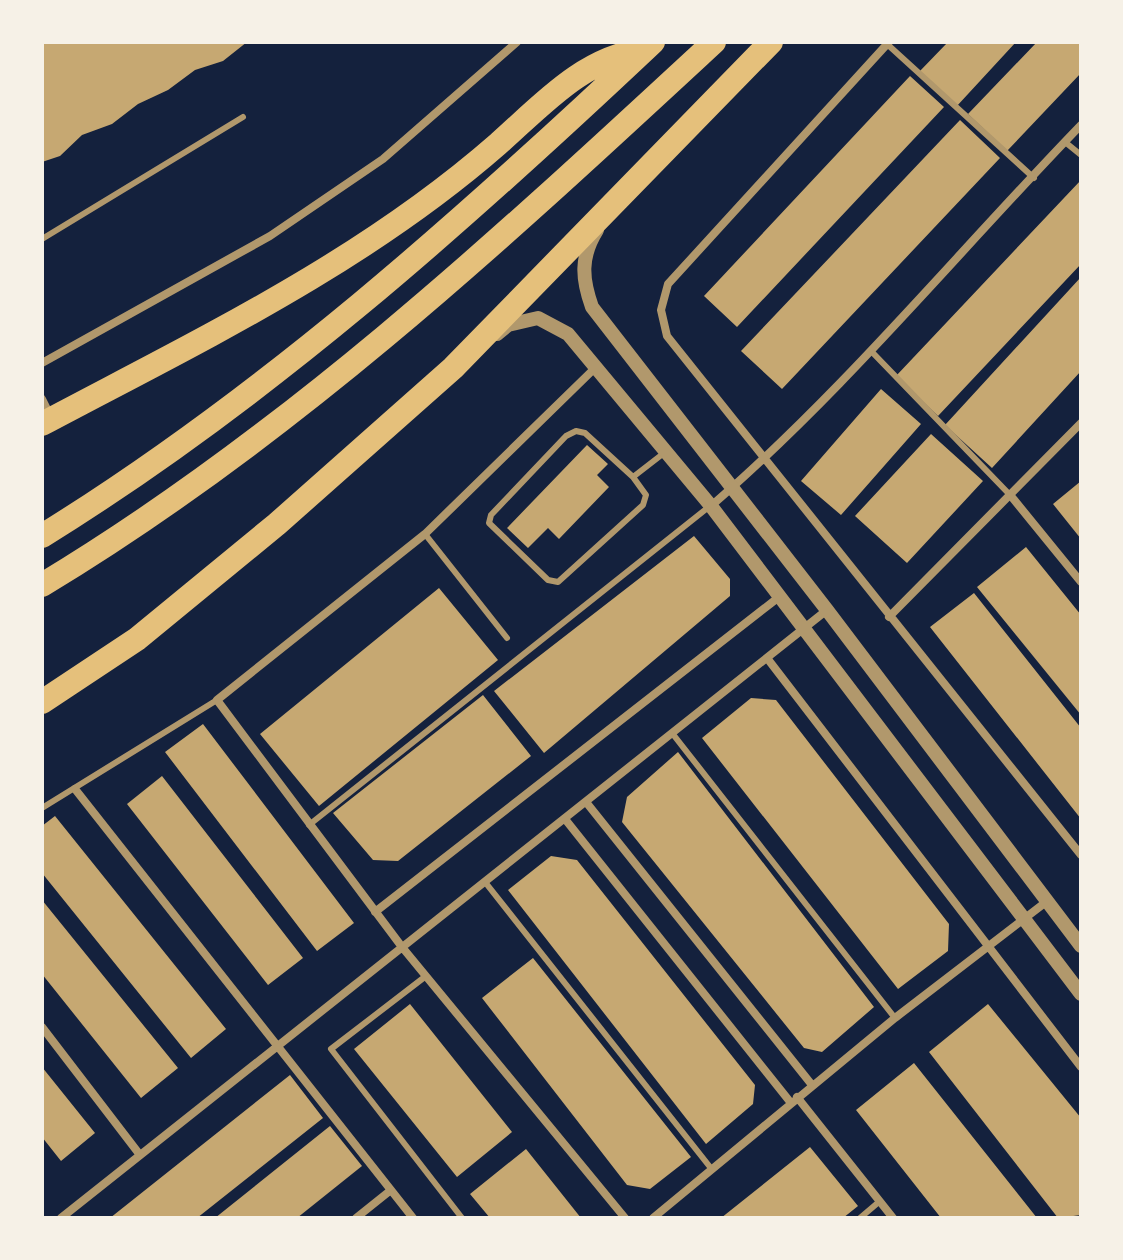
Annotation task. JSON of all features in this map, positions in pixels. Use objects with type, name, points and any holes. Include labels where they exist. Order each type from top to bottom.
[{"type":"highway","points":[[42,585],[114,541],[257,441],[400,326],[714,42]]},
{"type":"highway","points":[[42,702],[148,630],[277,524],[453,368],[771,42]]},
{"type":"highway","points":[[45,414],[265,306],[351,255],[456,181],[570,81],[601,61],[649,46]]},
{"type":"highway","points":[[42,536],[89,507],[230,406],[369,297],[495,190],[649,46]]},
{"type":"street","points":[[42,363],[270,236],[383,159],[517,42]]},
{"type":"street","points":[[888,43],[668,284],[661,310],[667,336],[1081,855]]},
{"type":"street","points":[[711,506],[764,460],[872,352],[1081,125]]},
{"type":"street","points":[[618,196],[588,245],[582,279],[592,307],[827,610],[1081,946]]},
{"type":"street","points":[[453,368],[508,325],[538,318],[568,334],[711,506],[1022,921],[1081,994]]},
{"type":"street","points":[[596,367],[425,534],[217,700],[402,947],[625,1218]]},
{"type":"street","points":[[889,617],[1081,423]]},
{"type":"street","points":[[1011,496],[1081,582]]},
{"type":"street","points":[[375,912],[779,597]]},
{"type":"street","points":[[61,1218],[827,610]]},
{"type":"street","points":[[767,658],[1081,1067]]},
{"type":"street","points":[[75,789],[413,1218]]},
{"type":"street","points":[[586,802],[812,1085]]},
{"type":"street","points":[[565,819],[893,1218]]},
{"type":"street","points":[[653,1218],[710,1167],[895,1018],[1046,902]]},
{"type":"street","points":[[42,1027],[140,1155]]},
{"type":"street","points":[[356,1218],[391,1190]]},
{"type":"lane","points":[[888,43],[1034,178]]},
{"type":"lane","points":[[42,239],[243,117]]},
{"type":"lane","points":[[1065,142],[1081,155]]},
{"type":"lane","points":[[872,352],[1011,496]]},
{"type":"lane","points":[[576,431],[585,433],[633,477],[646,495],[643,505],[558,582],[548,580],[489,523],[491,515],[566,436],[576,431]]},
{"type":"lane","points":[[633,477],[667,451]]},
{"type":"lane","points":[[309,825],[711,506]]},
{"type":"lane","points":[[425,534],[507,638]]},
{"type":"lane","points":[[42,808],[217,700]]},
{"type":"lane","points":[[672,733],[895,1018]]},
{"type":"lane","points":[[485,882],[710,1167]]},
{"type":"lane","points":[[426,976],[331,1049],[462,1218]]},
{"type":"lane","points":[[860,1218],[880,1201]]},
{"type":"building","points":[[42,42],[247,42],[223,61],[195,70],[168,90],[138,104],[112,124],[82,135],[60,156],[42,162]]},
{"type":"building","points":[[948,42],[1016,42],[956,107],[919,72]]},
{"type":"building","points":[[1037,42],[1081,42],[1081,73],[1007,151],[968,114]]},
{"type":"building","points":[[910,76],[944,107],[737,327],[704,296]]},
{"type":"building","points":[[960,120],[1000,158],[782,389],[741,351]]},
{"type":"building","points":[[1081,180],[1081,264],[938,416],[896,376]]},
{"type":"building","points":[[1081,277],[1081,371],[992,468],[945,425]]},
{"type":"building","points":[[881,389],[921,424],[841,515],[801,481]]},
{"type":"building","points":[[931,434],[983,481],[907,563],[855,516]]},
{"type":"building","points":[[587,445],[608,464],[597,475],[609,487],[559,539],[548,528],[528,548],[507,528]]},
{"type":"building","points":[[1081,481],[1081,539],[1053,504]]},
{"type":"building","points":[[694,536],[730,579],[730,596],[544,753],[494,691]]},
{"type":"building","points":[[1026,547],[1081,615],[1081,715],[977,587]]},
{"type":"building","points":[[439,588],[498,660],[319,806],[260,734]]},
{"type":"building","points":[[974,593],[1081,728],[1081,819],[930,627]]},
{"type":"building","points":[[483,695],[531,756],[398,861],[373,860],[333,813]]},
{"type":"building","points":[[751,698],[776,700],[949,924],[948,951],[898,989],[702,738]]},
{"type":"building","points":[[203,724],[354,923],[317,951],[165,752]]},
{"type":"building","points":[[678,752],[874,1007],[822,1052],[804,1048],[622,822],[627,797]]},
{"type":"building","points":[[162,776],[303,958],[268,985],[127,804]]},
{"type":"building","points":[[55,816],[226,1029],[191,1058],[42,873],[42,826]]},
{"type":"building","points":[[551,856],[577,860],[755,1085],[753,1104],[706,1144],[508,890]]},
{"type":"building","points":[[42,900],[178,1068],[141,1098],[42,974]]},
{"type":"building","points":[[533,958],[691,1157],[650,1189],[627,1185],[482,998]]},
{"type":"building","points":[[410,1004],[512,1132],[457,1177],[354,1049]]},
{"type":"building","points":[[988,1004],[1081,1118],[1081,1215],[1058,1218],[929,1052]]},
{"type":"building","points":[[914,1063],[1037,1218],[941,1218],[856,1110]]},
{"type":"building","points":[[42,1067],[95,1133],[61,1161],[42,1137]]},
{"type":"building","points":[[290,1075],[323,1118],[197,1218],[110,1218]]},
{"type":"building","points":[[330,1126],[362,1166],[297,1218],[215,1218]]},
{"type":"building","points":[[810,1147],[858,1206],[843,1218],[721,1218]]},
{"type":"building","points":[[526,1149],[581,1218],[490,1218],[470,1194]]}]
